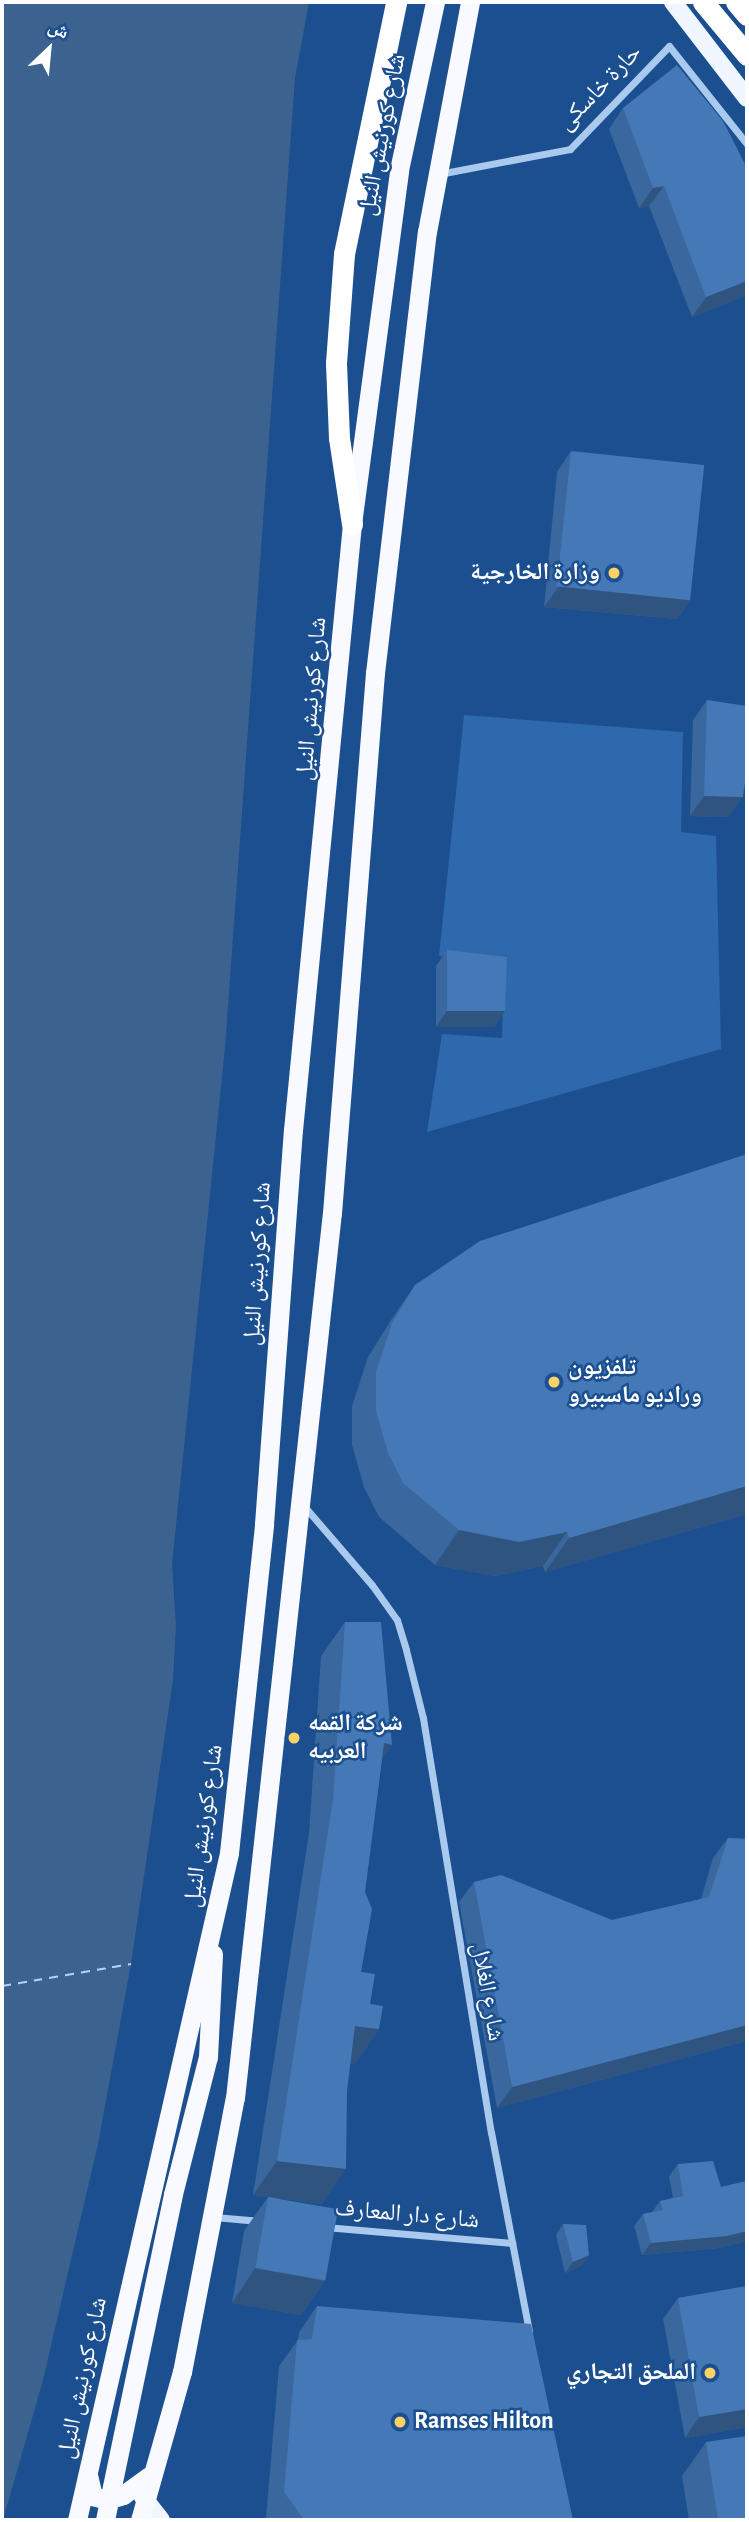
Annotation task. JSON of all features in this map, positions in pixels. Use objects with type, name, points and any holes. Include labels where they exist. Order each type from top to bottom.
[{"type":"highway","points":[[352,524],[339,438],[337,376],[344,254],[396,2]]},
{"type":"highway","name":"شارع كورنيش النيل","points":[[77,2520],[183,2040],[212,1936],[229,1853],[264,1524],[293,1130],[352,524],[399,170],[435,2]]},
{"type":"highway","points":[[140,2520],[143,2497],[182,2372],[235,2098],[332,1213],[375,673],[411,348],[437,174],[470,2]]},
{"type":"highway","points":[[703,2],[747,55]]},
{"type":"highway","points":[[736,2],[747,15]]},
{"type":"highway","points":[[105,2520],[173,2194],[208,2057],[215,1989],[212,1936]]},
{"type":"highway","points":[[88,2470],[93,2496],[106,2500],[123,2496],[149,2476]]},
{"type":"main road","points":[[673,2],[747,98]]},
{"type":"main road","points":[[143,2497],[161,2520]]},
{"type":"street","name":"حارة خاسكى","points":[[437,174],[569,149],[666,48],[673,48],[747,144]]},
{"type":"street","name":"شارع الغلال","points":[[301,1503],[372,1585],[397,1620],[406,1650],[423,1718],[530,2336]]},
{"type":"street","points":[[214,2217],[269,2222]]},
{"type":"street","name":"شارع دار المعارف","points":[[309,2226],[512,2243]]},
{"type":"shaded area","points":[[2,2],[309,2],[295,78],[225,1048],[172,1564],[176,1626],[173,1680],[131,1964],[98,2144],[43,2380],[3,2520]]},
{"type":"shaded area","points":[[464,715],[683,732],[681,832],[716,836],[721,1049],[427,1132],[442,1034],[502,1038],[504,966],[439,956]]},
{"type":"building","points":[[677,65],[723,121],[747,168],[747,281],[706,297],[664,186],[653,188],[623,108]]},
{"type":"building","name":"وزارة الخارجية","points":[[571,451],[704,465],[690,600],[557,586]]},
{"type":"building","points":[[707,700],[747,706],[747,766],[743,797],[704,796]]},
{"type":"building","points":[[447,950],[507,957],[505,1011],[447,1011]]},
{"type":"building","name":"تلفزيون وراديو ماسبيرو","points":[[747,1154],[747,1486],[569,1538],[567,1532],[519,1542],[459,1530],[403,1483],[388,1453],[376,1411],[376,1372],[392,1323],[415,1285],[480,1241]]},
{"type":"building","points":[[345,1622],[381,1622],[392,1745],[384,1743],[365,1892],[372,1909],[361,1972],[375,1974],[370,2004],[383,2006],[379,2029],[355,2026],[347,2091],[346,2169],[277,2161],[333,1799]]},
{"type":"building","points":[[728,1838],[747,1839],[747,2025],[512,2087],[474,1882],[501,1875],[612,1920],[709,1897]]},
{"type":"building","points":[[713,2161],[721,2187],[747,2181],[747,2231],[727,2236],[651,2243],[643,2214],[663,2210],[660,2201],[683,2196],[678,2164]]},
{"type":"building","points":[[268,2197],[338,2209],[325,2280],[255,2268]]},
{"type":"building","points":[[563,2224],[586,2225],[589,2255],[573,2262]]},
{"type":"building","name":"الملحق التجاري","points":[[747,2286],[747,2409],[699,2417],[678,2298]]},
{"type":"building","name":"Ramses Hilton","points":[[317,2306],[531,2324],[573,2520],[304,2520],[284,2492],[297,2340],[312,2339]]},
{"type":"building","points":[[747,2436],[747,2520],[718,2520],[706,2442]]},
{"type":"ferry route","points":[[2,1986],[131,1964]]},
{"type":"place","name":"وزارة الخارجية","points":[[614,573]]},
{"type":"place","name":"تلفزيون وراديو ماسبيرو","points":[[554,1382]]},
{"type":"place","name":"شركة القمه العربيه","points":[[294,1738]]},
{"type":"place","name":"الملحق التجاري","points":[[710,2373]]},
{"type":"place","name":"Ramses Hilton","points":[[400,2422]]}]
